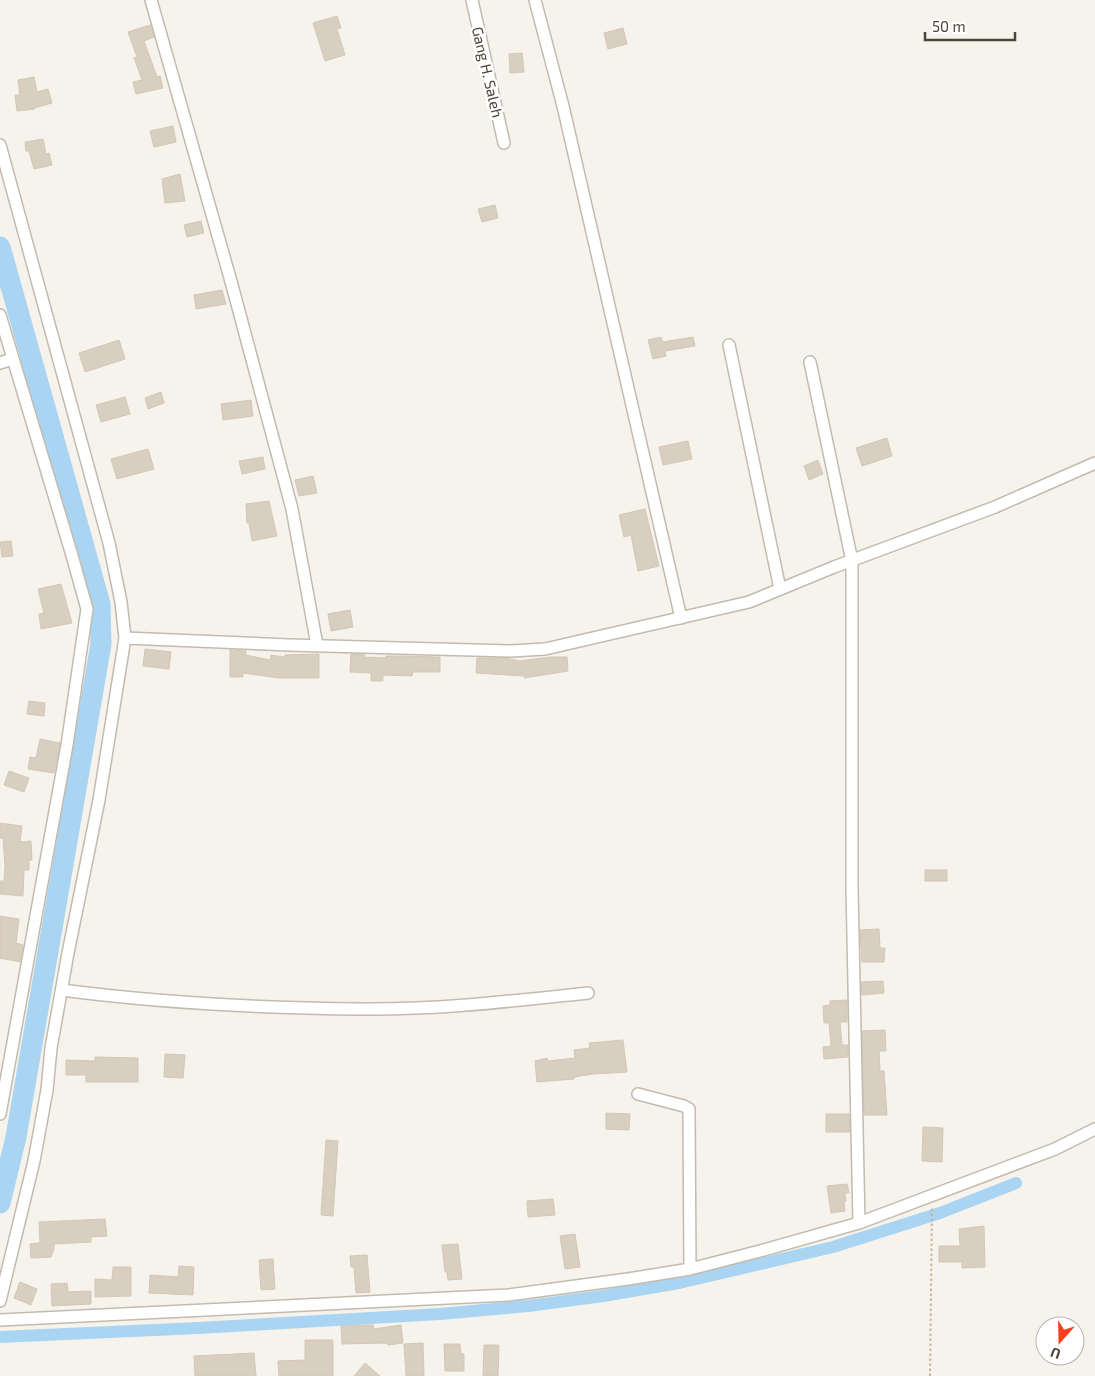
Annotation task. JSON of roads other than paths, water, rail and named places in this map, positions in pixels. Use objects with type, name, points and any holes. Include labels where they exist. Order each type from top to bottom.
[{"type":"street","points":[[151,0],[232,285],[292,509],[317,645]]},
{"type":"street","name":"Gang H. Saleh","points":[[472,0],[504,143]]},
{"type":"street","points":[[536,0],[563,106],[681,618]]},
{"type":"street","points":[[0,145],[110,543],[125,638],[99,800],[51,1048],[47,1090],[34,1161],[0,1301]]},
{"type":"street","points":[[0,315],[87,609],[67,745],[0,1114]]},
{"type":"street","points":[[728,345],[780,589]]},
{"type":"street","points":[[0,363],[12,359]]},
{"type":"street","points":[[810,362],[852,561],[852,888],[859,1223]]},
{"type":"street","points":[[125,638],[289,645],[527,651],[545,649],[749,602],[995,507],[1095,463]]},
{"type":"street","points":[[62,990],[133,999],[362,1009],[468,1005],[588,993]]},
{"type":"street","points":[[638,1094],[689,1109],[690,1269]]},
{"type":"street","points":[[0,1320],[508,1295],[690,1269],[859,1223],[1055,1148],[1095,1129]]},
{"type":"waterway","points":[[0,247],[100,604],[101,644],[16,1137],[0,1203]]},
{"type":"waterway","points":[[0,1337],[440,1314],[528,1306],[603,1296],[679,1283],[833,1247],[940,1213],[1016,1183]]}]
